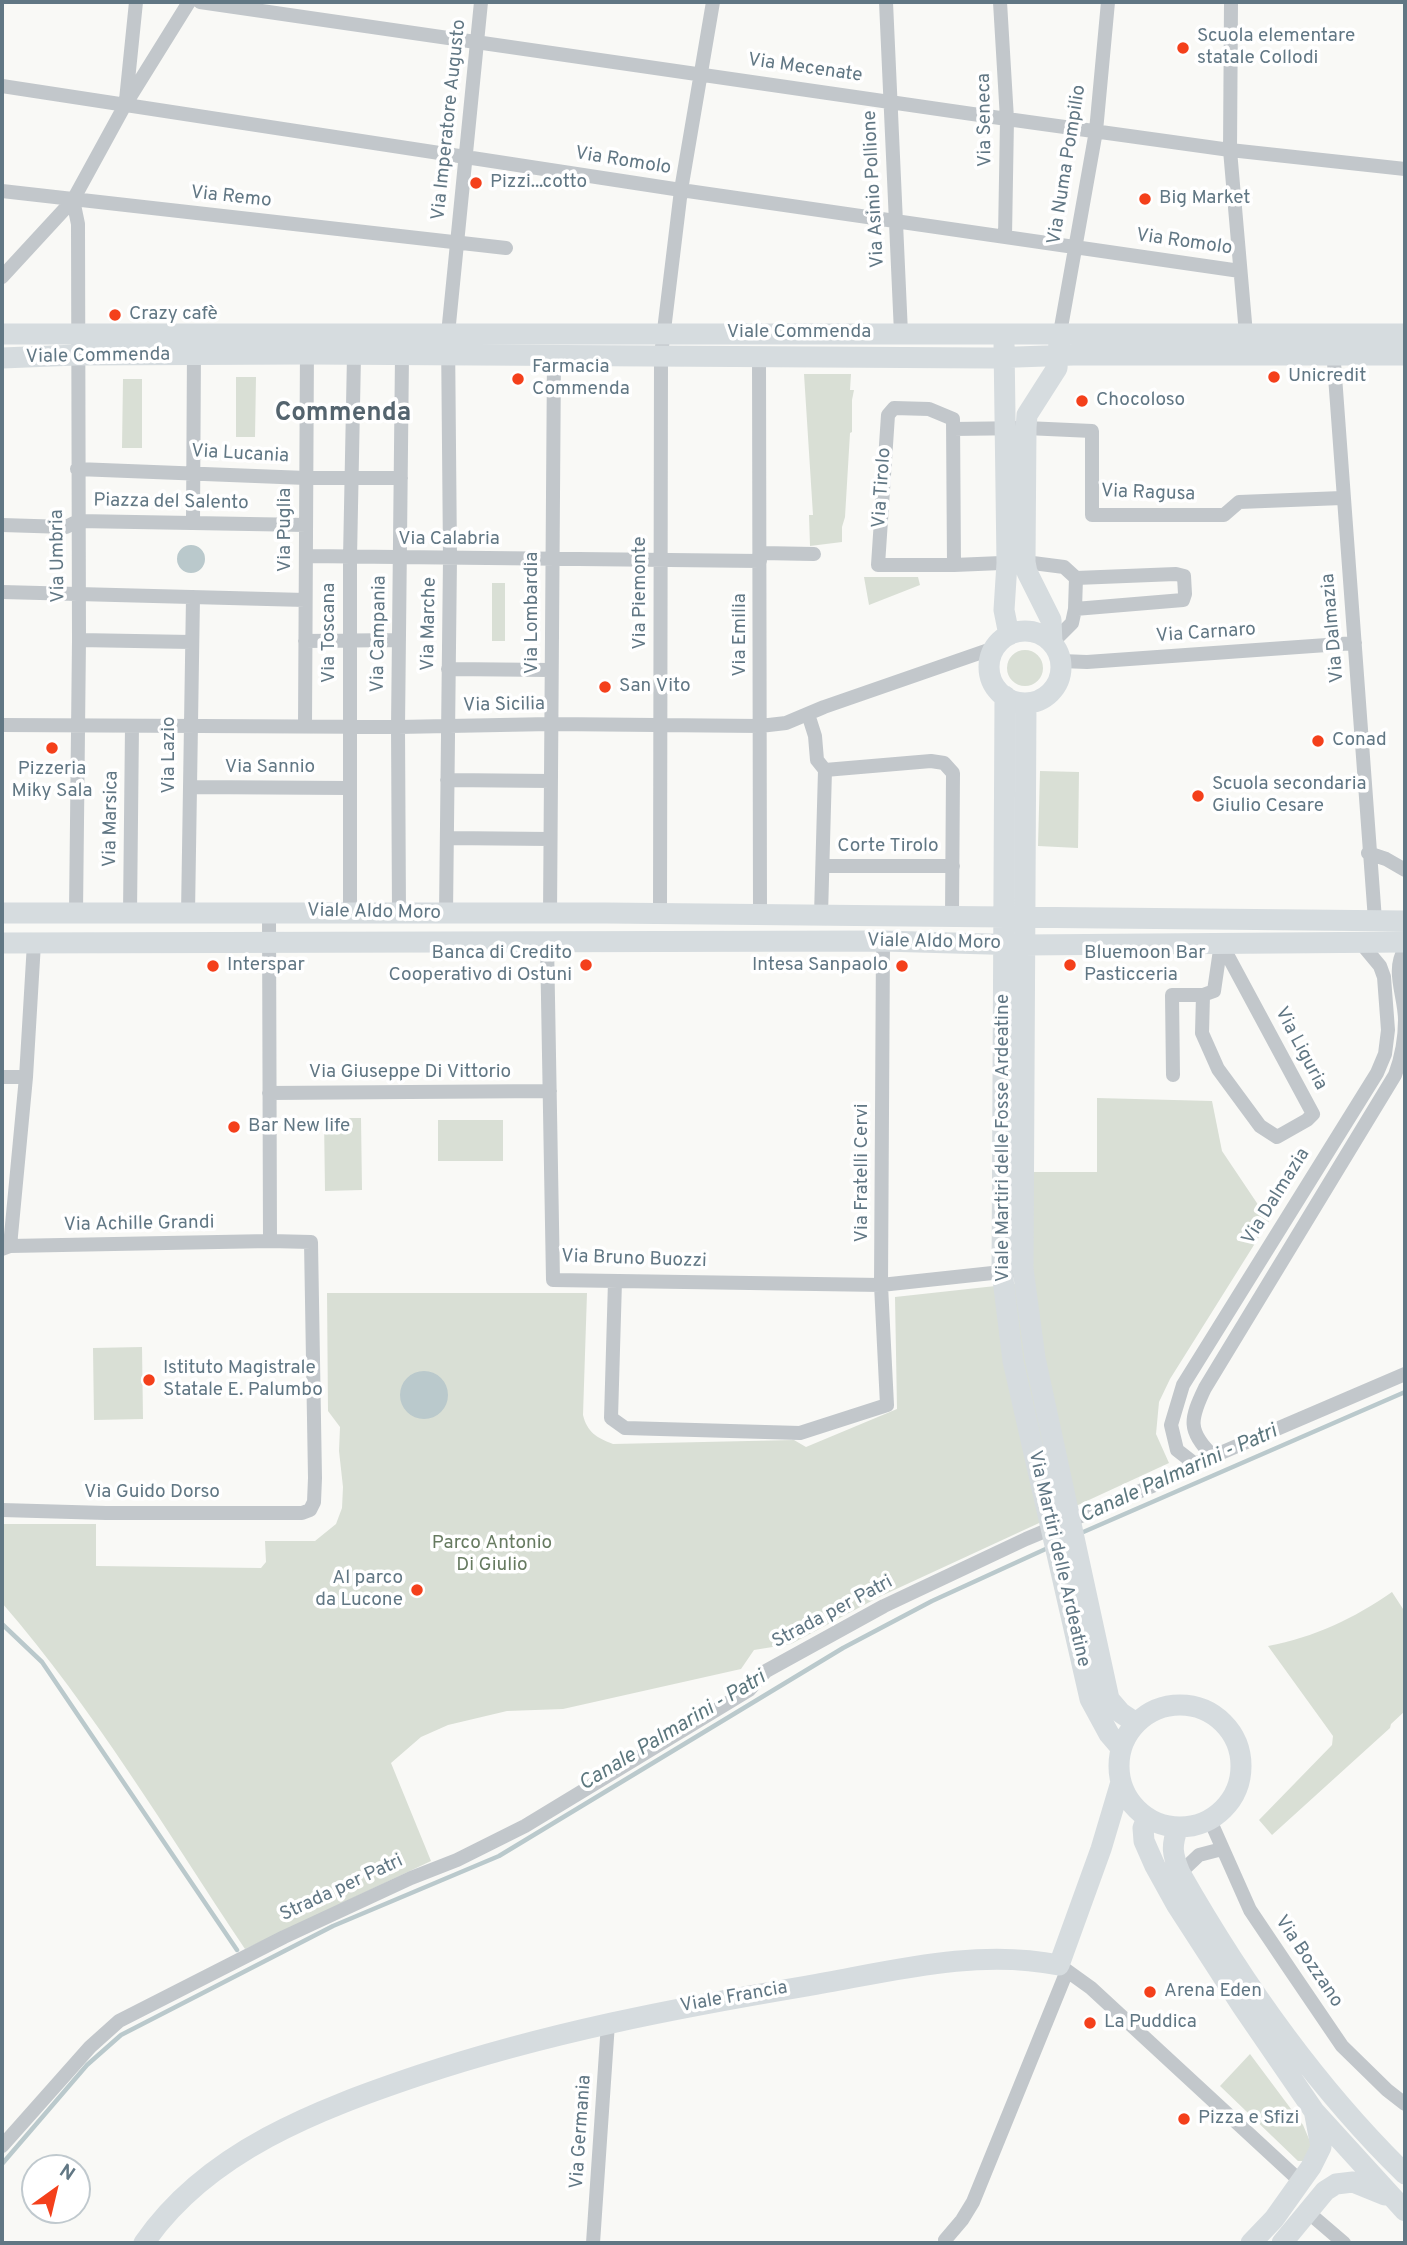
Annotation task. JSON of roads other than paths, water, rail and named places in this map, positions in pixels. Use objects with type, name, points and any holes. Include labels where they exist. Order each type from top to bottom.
[{"type":"street","points":[[125,105],[136,2]]},
{"type":"street","points":[[2,276],[73,200],[125,105],[189,2]]},
{"type":"street","name":"Via Mecenate","points":[[200,2],[1230,150],[1405,169]]},
{"type":"street","name":"Via Imperatore Augusto","points":[[448,344],[481,2]]},
{"type":"street","name":"Via Piemonte","points":[[660,915],[660,355],[681,190],[713,2]]},
{"type":"street","name":"Via Asinio Pollione","points":[[886,2],[901,333]]},
{"type":"street","name":"Via Seneca","points":[[1000,2],[1007,119],[1005,237]]},
{"type":"street","name":"Via Numa Pompilio","points":[[1060,333],[1096,131],[1108,2]]},
{"type":"street","points":[[1231,2],[1230,150],[1246,334]]},
{"type":"street","name":"Via Romolo","points":[[2,86],[681,190],[1240,271]]},
{"type":"street","name":"Via Remo","points":[[2,191],[457,242]]},
{"type":"street","name":"Via Umbria","points":[[73,200],[78,224],[79,640],[76,913]]},
{"type":"street","name":"Via Imperatore Augusto","points":[[457,242],[506,248]]},
{"type":"street","points":[[1004,333],[1003,430],[1016,562],[1027,572],[1051,620],[1061,671],[1053,690],[1036,701],[1026,703],[1005,696],[992,680],[989,669],[1002,641],[1004,610],[1016,562],[1027,415],[1057,368],[1060,333]]},
{"type":"street","name":"Viale Commenda","points":[[2,334],[77,345],[194,346],[448,344],[664,334],[1405,334]]},
{"type":"street","name":"Via Dalmazia","points":[[1333,334],[1342,498],[1375,920]]},
{"type":"street","name":"Viale Commenda","points":[[307,345],[354,355],[402,355],[448,344],[554,355],[1004,358],[1058,355],[1405,355]]},
{"type":"street","name":"Via Marche","points":[[446,914],[450,558],[448,344]]},
{"type":"street","name":"Viale Commenda","points":[[2,358],[77,345]]},
{"type":"street","name":"Via Puglia","points":[[304,725],[307,345]]},
{"type":"street","points":[[193,522],[194,346]]},
{"type":"street","name":"Via Toscana","points":[[350,912],[350,558],[354,355]]},
{"type":"street","name":"Via Campania","points":[[400,914],[398,727],[402,355]]},
{"type":"street","name":"Via Lombardia","points":[[550,914],[554,355]]},
{"type":"street","name":"Via Emilia","points":[[759,356],[760,915]]},
{"type":"street","name":"Via Tirolo","points":[[953,429],[953,419],[929,409],[894,408],[888,415],[877,565],[1016,562],[1064,567],[1076,578],[1177,574],[1184,576],[1183,600],[1075,609]]},
{"type":"street","points":[[954,565],[953,429],[1026,428]]},
{"type":"street","name":"Via Ragusa","points":[[1026,428],[1092,431],[1092,515],[1224,515],[1239,502],[1342,498]]},
{"type":"street","name":"Via Lucania","points":[[77,468],[306,478],[401,478]]},
{"type":"street","name":"Piazza del Salento","points":[[2,525],[66,527],[78,521],[306,525]]},
{"type":"street","name":"Via Calabria","points":[[306,556],[660,561],[814,554]]},
{"type":"street","points":[[1056,652],[1072,624],[1076,578]]},
{"type":"street","points":[[2,592],[305,600]]},
{"type":"street","name":"Via Lazio","points":[[188,914],[193,597]]},
{"type":"street","points":[[1002,641],[1021,631],[1032,632],[1043,636],[1056,652]]},
{"type":"street","points":[[79,640],[191,642]]},
{"type":"street","points":[[305,642],[399,640]]},
{"type":"street","name":"Via Sicilia","points":[[2,725],[760,726],[786,723],[1002,641]]},
{"type":"street","name":"Via Carnaro","points":[[1056,652],[1087,662],[1355,643]]},
{"type":"street","points":[[448,669],[551,670]]},
{"type":"street","points":[[1005,696],[1014,916]]},
{"type":"street","points":[[1014,916],[1026,703]]},
{"type":"street","name":"Corte Tirolo","points":[[808,714],[815,736],[817,760],[825,770],[821,915]]},
{"type":"street","name":"Via Marsica","points":[[130,913],[132,726]]},
{"type":"street","name":"Corte Tirolo","points":[[825,770],[931,761],[944,763],[953,773],[952,915]]},
{"type":"street","points":[[447,780],[551,781]]},
{"type":"street","name":"Via Sannio","points":[[190,787],[349,788]]},
{"type":"street","points":[[447,838],[550,838]]},
{"type":"street","points":[[1368,852],[1405,870]]},
{"type":"street","name":"Corte Tirolo","points":[[823,866],[953,866]]},
{"type":"street","points":[[269,913],[270,1241]]},
{"type":"street","points":[[606,913],[606,942]]},
{"type":"street","name":"Viale Aldo Moro","points":[[2,914],[606,913],[1405,921]]},
{"type":"street","name":"Viale Martiri delle Fosse Ardeatine","points":[[1013,1361],[1014,916]]},
{"type":"street","points":[[1262,918],[1262,942]]},
{"type":"street","name":"Viale Aldo Moro","points":[[2,943],[883,941],[1013,945],[1405,942]]},
{"type":"street","name":"Via Fratelli Cervi","points":[[615,1281],[611,1418],[625,1427],[800,1433],[887,1405],[881,1284],[883,941]]},
{"type":"street","name":"Via Bruno Buozzi","points":[[547,942],[553,1280],[881,1284]]},
{"type":"street","name":"Via Dalmazia","points":[[1195,1464],[1177,1450],[1171,1425],[1183,1385],[1356,1107],[1385,1054],[1388,1030],[1384,977],[1380,966],[1360,942]]},
{"type":"street","points":[[6,1247],[26,1077],[34,943]]},
{"type":"street","name":"Via Liguria","points":[[1221,943],[1313,1114],[1307,1121],[1277,1137],[1260,1126],[1218,1069],[1202,1033],[1203,995],[1214,991],[1221,943]]},
{"type":"street","name":"Via Dalmazia","points":[[1213,1456],[1200,1444],[1193,1431],[1194,1412],[1205,1388],[1395,1075],[1403,1054],[1405,1017],[1398,964],[1405,949]]},
{"type":"street","points":[[1173,1075],[1172,995],[1203,995]]},
{"type":"street","points":[[2,1077],[26,1077]]},
{"type":"street","name":"Via Giuseppe Di Vittorio","points":[[269,1093],[550,1091]]},
{"type":"street","name":"Via Achille Grandi","points":[[6,1247],[311,1242],[315,1478],[314,1502],[310,1510],[302,1513]]},
{"type":"street","points":[[881,1284],[1013,1270]]},
{"type":"street","name":"Viale Martiri delle Fosse Ardeatine","points":[[1013,1270],[1035,1357]]},
{"type":"street","name":"Via Martiri delle Ardeatine","points":[[1035,1357],[1092,1664],[1090,1699],[1109,1734],[1121,1748]]},
{"type":"street","name":"Via Martiri delle Ardeatine","points":[[1013,1361],[1092,1664],[1109,1699],[1121,1713],[1136,1723]]},
{"type":"street","name":"Strada per Patri","points":[[2,2147],[90,2047],[119,2021],[295,1932],[411,1878],[457,1860],[525,1826],[749,1690],[766,1671],[884,1606],[1026,1539],[1176,1476],[1195,1464],[1405,1374]]},
{"type":"street","name":"Via Guido Dorso","points":[[2,1510],[302,1513]]},
{"type":"street","points":[[1170,1705],[1189,1705],[1207,1711],[1223,1722],[1234,1737],[1241,1755],[1241,1774],[1236,1793],[1225,1808],[1210,1820],[1178,1827],[1156,1822],[1141,1813],[1127,1796],[1121,1782],[1119,1765],[1121,1748],[1136,1723],[1152,1711],[1170,1705]]},
{"type":"street","points":[[946,2240],[973,2202],[1063,1968],[1121,1782]]},
{"type":"street","points":[[1101,1849],[1123,1814],[1141,1813]]},
{"type":"street","points":[[1141,1813],[1144,1841],[1176,1904],[1242,2006],[1314,2111],[1398,2204]]},
{"type":"street","name":"Via Bozzano","points":[[1210,1820],[1250,1910],[1342,2046],[1405,2104]]},
{"type":"street","points":[[1178,1827],[1172,1843],[1174,1860],[1180,1873],[1267,2013],[1367,2136],[1405,2174]]},
{"type":"street","points":[[1180,1873],[1199,1855],[1222,1849]]},
{"type":"street","name":"Viale Francia","points":[[144,2243],[178,2204],[202,2182],[248,2148],[302,2120],[357,2097],[530,2042],[608,2023],[681,2007],[981,1958],[1031,1959],[1063,1968],[1091,1988],[1300,2180]]},
{"type":"street","name":"Via Germania","points":[[593,2243],[608,2023]]},
{"type":"street","points":[[1251,2243],[1274,2218],[1321,2147],[1314,2111]]},
{"type":"street","points":[[1282,2243],[1325,2191],[1336,2183],[1353,2182],[1398,2204]]},
{"type":"street","points":[[1309,2213],[1344,2243]]},
{"type":"waterway","name":"Canale Palmarini - Patri","points":[[1081,1533],[1405,1392]]},
{"type":"waterway","name":"Canale Palmarini - Patri","points":[[2,2164],[87,2065],[121,2035],[333,1926],[499,1856],[843,1648],[932,1601],[1050,1547]]},
{"type":"waterway","points":[[2,1624],[42,1662],[237,1950]]},
{"type":"place","name":"Scuola elementare statale Collodi","points":[[1183,48]]},
{"type":"place","name":"Pizzi...cotto","points":[[476,183]]},
{"type":"place","name":"Big Market","points":[[1145,199]]},
{"type":"place","name":"Crazy cafè","points":[[115,315]]},
{"type":"place","name":"Unicredit","points":[[1274,377]]},
{"type":"place","name":"Farmacia Commenda","points":[[518,379]]},
{"type":"place","name":"Chocoloso","points":[[1082,401]]},
{"type":"place","name":"San Vito","points":[[605,687]]},
{"type":"place","name":"Conad","points":[[1318,741]]},
{"type":"place","name":"Pizzeria Miky Sala","points":[[52,748]]},
{"type":"place","name":"Scuola secondaria Giulio Cesare","points":[[1198,796]]},
{"type":"place","name":"Banca di Credito Cooperativo di Ostuni","points":[[586,965]]},
{"type":"place","name":"Bluemoon Bar Pasticceria","points":[[1070,965]]},
{"type":"place","name":"Interspar","points":[[213,966]]},
{"type":"place","name":"Intesa Sanpaolo","points":[[902,966]]},
{"type":"place","name":"Bar New life","points":[[234,1127]]},
{"type":"place","name":"Istituto Magistrale Statale E. Palumbo","points":[[149,1380]]},
{"type":"place","name":"Al parco da Lucone","points":[[417,1590]]},
{"type":"place","name":"Arena Eden","points":[[1150,1992]]},
{"type":"place","name":"La Puddica","points":[[1090,2023]]},
{"type":"place","name":"Pizza e Sfizi","points":[[1184,2119]]},
{"type":"district","name":"Commenda","points":[[343,415]]},
{"type":"park label","name":"Parco Antonio Di Giulio","points":[[492,1555]]}]
